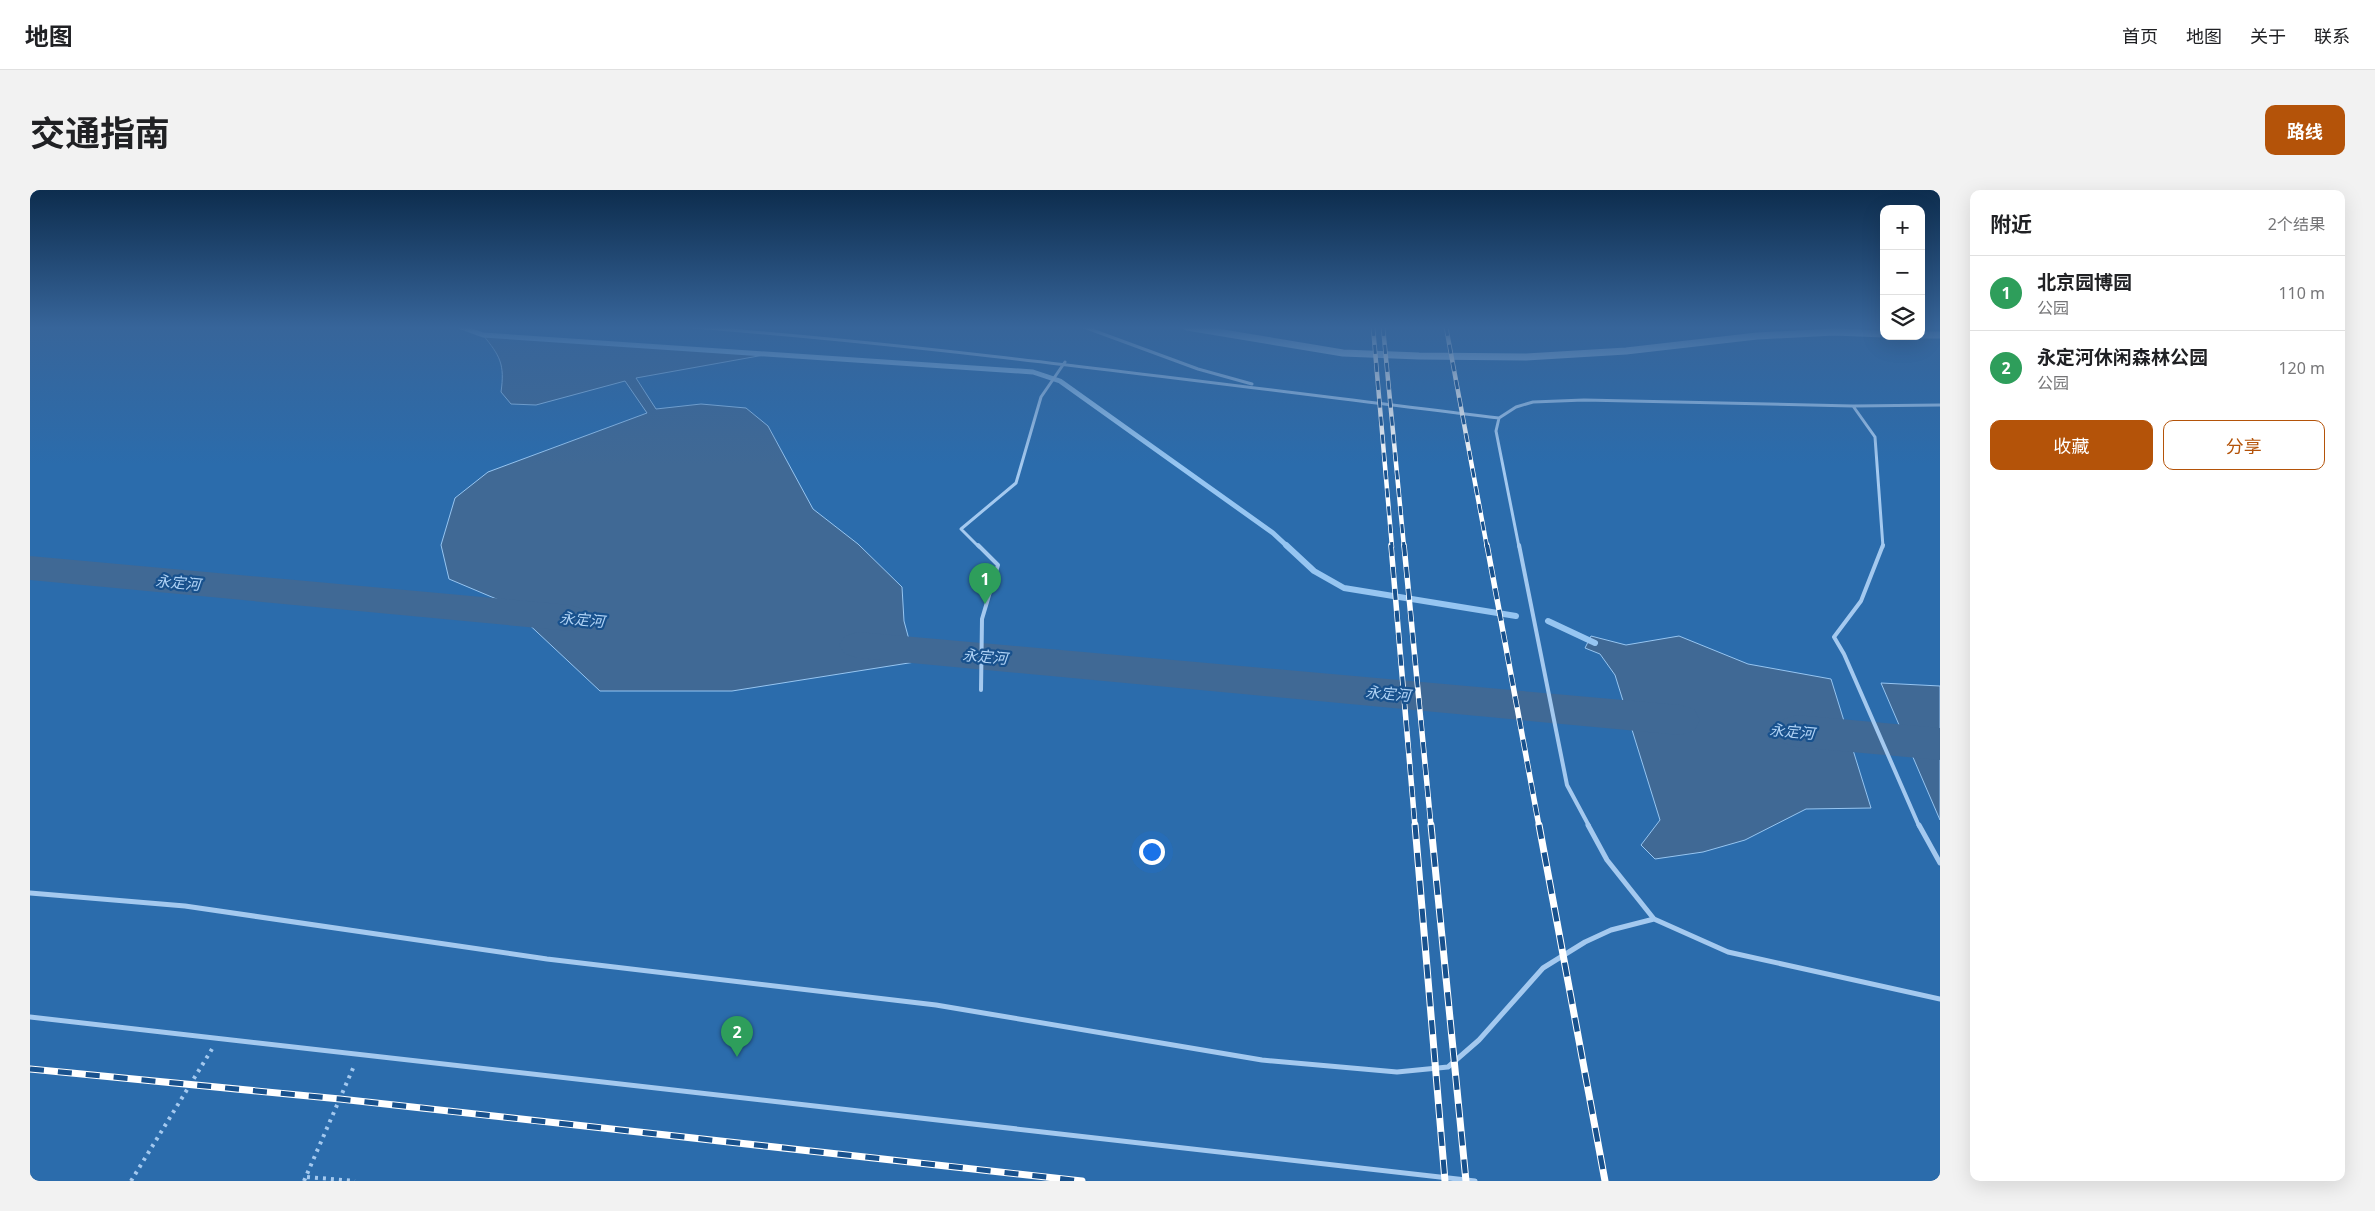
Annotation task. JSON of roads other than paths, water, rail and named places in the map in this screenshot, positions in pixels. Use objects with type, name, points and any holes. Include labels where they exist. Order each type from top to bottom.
[{"type":"lane","points":[[982,690],[982,619],[998,565],[961,529],[1016,483],[1041,397],[1057,373]]},
{"type":"lane","points":[[1151,373],[1499,418],[1516,407],[1533,402],[1575,401],[1853,406],[1940,405]]},
{"type":"lane","points":[[1213,373],[1264,388]]},
{"type":"lane","points":[[1853,406],[1875,436],[1883,546],[1861,601],[1834,637],[1844,654],[1925,839],[1940,863]]},
{"type":"lane","points":[[1499,418],[1496,430],[1567,785],[1607,860],[1654,919],[1728,952],[1940,999]]},
{"type":"lane","points":[[30,893],[185,906],[547,959],[936,1005],[1262,1060],[1397,1072],[1448,1067],[1478,1040],[1543,968],[1585,942],[1611,930],[1654,919]]},
{"type":"lane","points":[[30,1017],[1475,1181]]},
{"type":"water","points":[[662,373],[636,378],[656,409],[701,404],[746,408],[768,426],[813,509],[858,544],[902,587],[904,621],[915,662],[732,691],[600,691],[506,603],[449,579],[441,545],[455,498],[488,472],[647,413],[625,381],[536,405],[511,404],[501,392],[502,374]]},
{"type":"water","points":[[1591,636],[1626,645],[1679,636],[1748,664],[1831,679],[1871,808],[1806,809],[1745,840],[1703,852],[1655,859],[1641,845],[1660,820],[1615,675],[1600,654],[1585,648]]},
{"type":"water","points":[[1881,683],[1940,686],[1940,820]]},
{"type":"waterway","points":[[1037,373],[1060,381],[1273,533],[1288,547]]},
{"type":"waterway","points":[[1286,545],[1314,571],[1344,588],[1516,616]]},
{"type":"waterway","name":"永定河","points":[[30,568],[570,618]]},
{"type":"waterway","points":[[1548,621],[1595,643]]},
{"type":"waterway","name":"永定河","points":[[858,645],[1680,720]]},
{"type":"waterway","name":"永定河","points":[[1796,731],[1940,744]]},
{"type":"railway","points":[[1377,373],[1392,547]]},
{"type":"railway","points":[[1387,373],[1404,547]]},
{"type":"railway","points":[[1455,373],[1487,547]]},
{"type":"railway","points":[[1391,545],[1415,826]]},
{"type":"railway","points":[[1404,545],[1431,826]]},
{"type":"railway","points":[[1487,545],[1539,826]]},
{"type":"railway","points":[[1415,825],[1445,1181]]},
{"type":"railway","points":[[1431,825],[1466,1181]]},
{"type":"railway","points":[[1539,825],[1605,1181]]},
{"type":"railway","points":[[30,1069],[340,1099],[1082,1181]]},
{"type":"place","name":"北京园博园","points":[[985,604]]},
{"type":"place","name":"永定河休闲森林公园","points":[[737,1057]]}]
